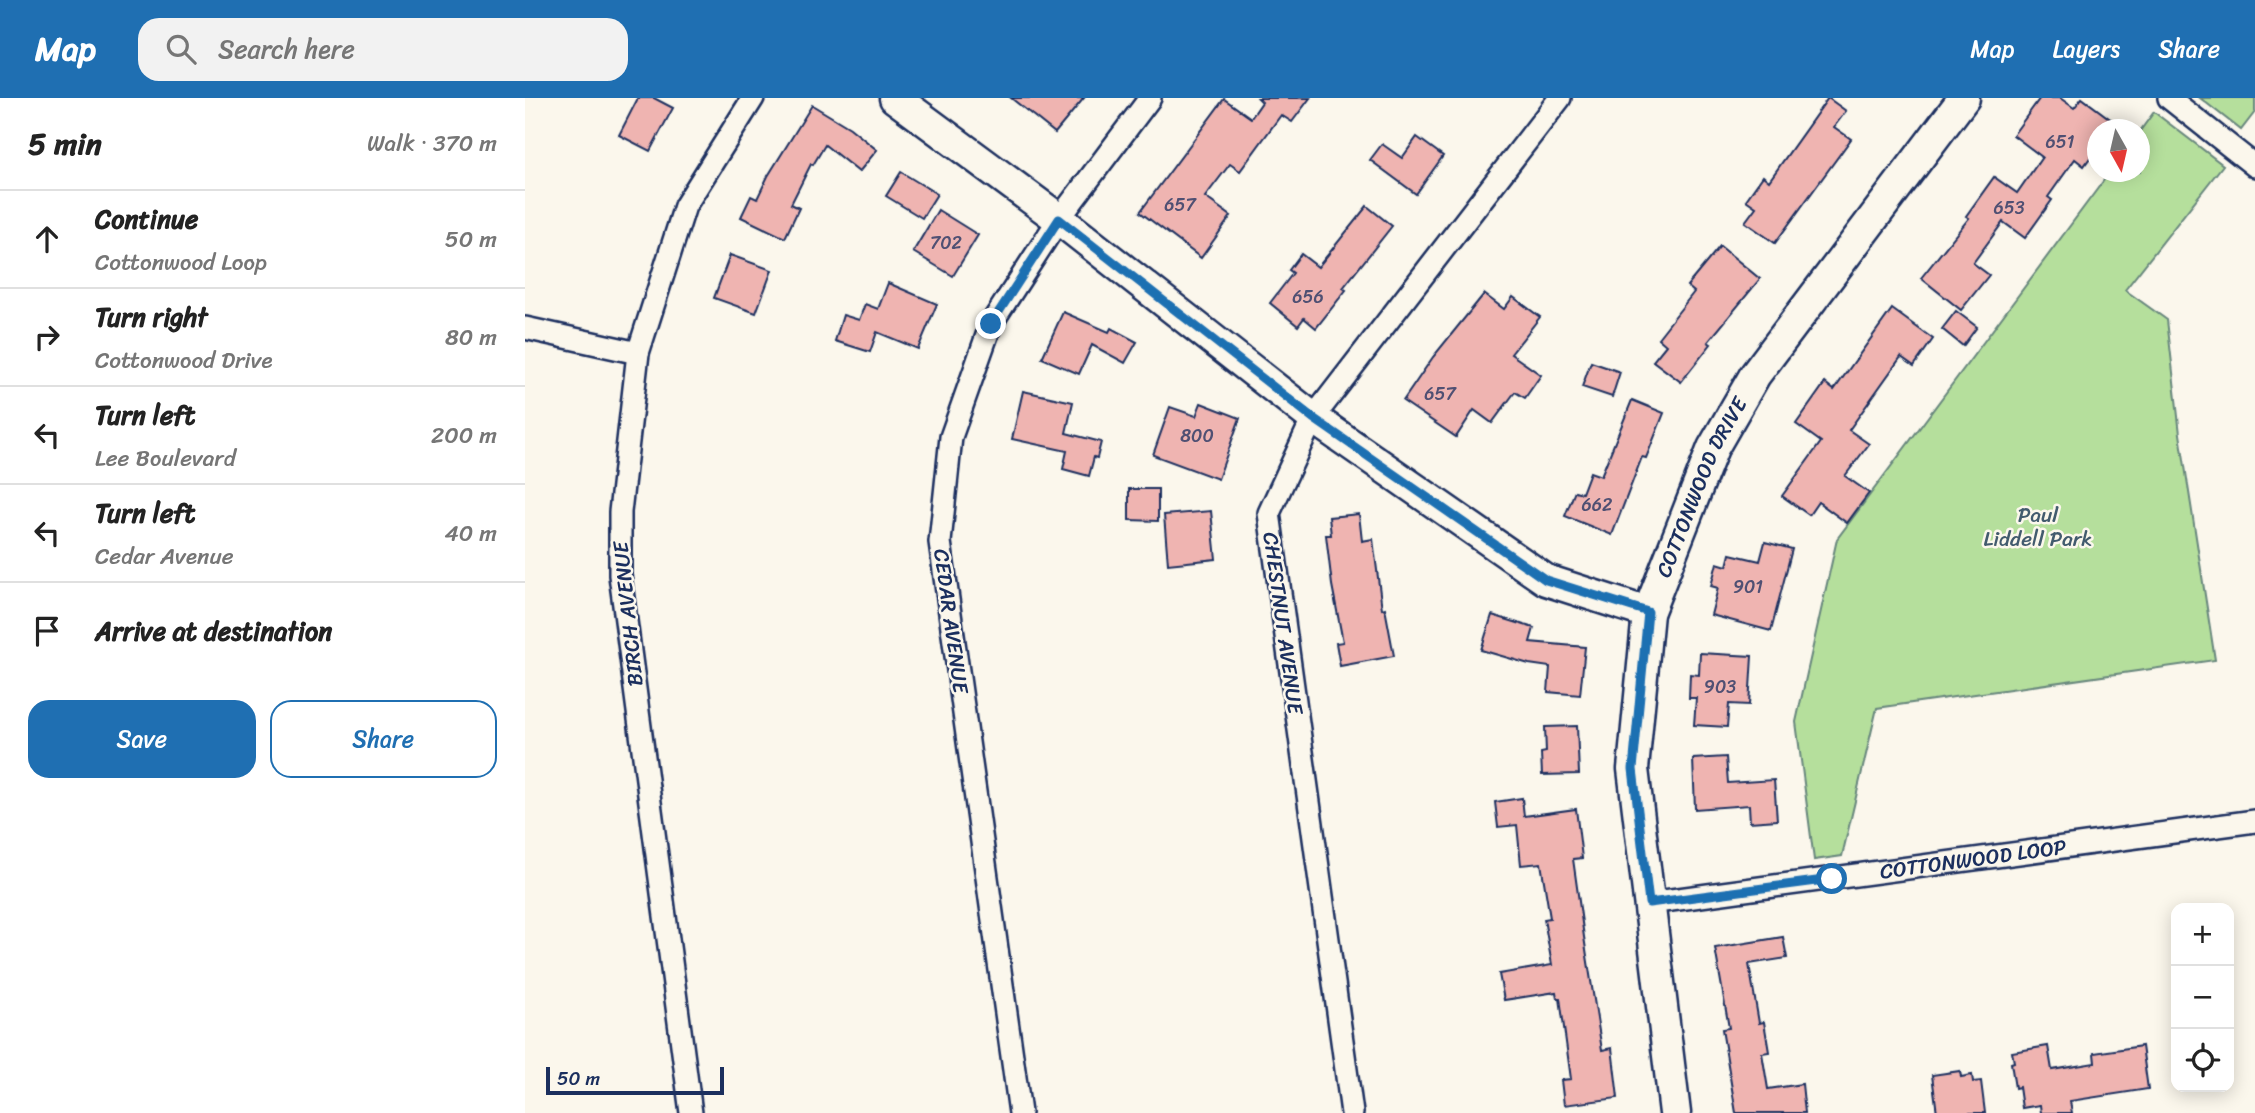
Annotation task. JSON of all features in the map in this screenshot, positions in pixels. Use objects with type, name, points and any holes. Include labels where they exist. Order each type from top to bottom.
[{"type":"street","name":"BIRCH AVENUE","points":[[691,1113],[619,575],[620,512],[638,353],[685,206],[753,98]]},
{"type":"street","points":[[895,98],[1059,219],[1313,418],[1546,580],[1648,612]]},
{"type":"street","name":"CEDAR AVENUE","points":[[1020,1113],[940,542],[951,437],[991,324],[1059,219],[1150,98]]},
{"type":"street","name":"CHESTNUT AVENUE","points":[[1352,1113],[1269,513],[1313,418],[1560,98]]},
{"type":"street","name":"COTTONWOOD DRIVE","points":[[1675,1113],[1633,769],[1648,612],[1713,448],[1755,375],[1964,98]]},
{"type":"street","points":[[2169,98],[2255,166]]},
{"type":"street","points":[[525,328],[638,353]]},
{"type":"street","name":"COTTONWOOD LOOP","points":[[1649,903],[2255,821]]},
{"type":"green space","points":[[2200,98],[2255,98],[2255,112],[2241,130]]},
{"type":"green space","name":"Paul Liddell Park","points":[[2154,112],[2223,165],[2125,290],[2167,320],[2180,434],[2215,660],[1877,708],[1842,856],[1814,860],[1796,722],[1837,539],[2103,182],[2150,182],[2149,119]]},
{"type":"building","points":[[638,98],[654,98],[673,108],[650,151],[619,135]]},
{"type":"building","points":[[1011,98],[1084,98],[1055,133]]},
{"type":"building","points":[[1258,98],[1310,98],[1292,122],[1281,115],[1240,171],[1230,164],[1205,197],[1231,216],[1201,258],[1140,212],[1224,99],[1251,118],[1262,102]]},
{"type":"building","points":[[1828,98],[1846,111],[1834,127],[1851,139],[1775,243],[1745,222],[1756,207],[1746,200],[1763,176],[1769,181]]},
{"type":"building","points":[[2040,98],[2060,98],[2074,108],[2082,98],[2110,119],[2087,119],[2087,162],[2084,166],[2075,159],[2048,197],[2052,200],[2025,238],[2003,222],[1973,263],[1989,275],[1961,310],[1921,278],[1969,218],[1966,216],[1994,177],[2017,193],[2042,157],[2013,135]]},
{"type":"building","points":[[812,105],[850,128],[877,150],[859,172],[825,145],[813,165],[811,164],[791,204],[799,208],[785,238],[741,217],[751,196],[757,199],[768,176]]},
{"type":"building","points":[[1417,137],[1443,156],[1416,194],[1370,160],[1382,144],[1402,158]]},
{"type":"building","points":[[901,172],[937,194],[922,218],[886,196]]},
{"type":"building","points":[[1367,206],[1392,226],[1343,288],[1346,290],[1316,328],[1304,318],[1298,326],[1270,303],[1293,273],[1289,270],[1301,254],[1318,267]]},
{"type":"building","points":[[938,210],[978,235],[953,276],[913,252]]},
{"type":"building","points":[[1720,246],[1760,279],[1708,342],[1711,344],[1681,382],[1653,361],[1666,345],[1658,338],[1694,292],[1687,286]]},
{"type":"building","points":[[730,255],[772,270],[756,313],[714,298]]},
{"type":"building","points":[[888,283],[937,304],[918,349],[877,332],[870,352],[835,341],[843,315],[859,320],[865,304],[878,309]]},
{"type":"building","points":[[1484,294],[1504,309],[1513,297],[1540,317],[1511,354],[1541,375],[1525,398],[1515,392],[1492,423],[1474,410],[1456,437],[1403,401],[1433,357]]},
{"type":"building","points":[[1892,309],[1933,339],[1914,366],[1901,357],[1849,430],[1869,444],[1845,476],[1869,493],[1847,523],[1818,502],[1809,515],[1782,496],[1821,442],[1796,424],[1825,383],[1834,390]]},
{"type":"building","points":[[1956,311],[1977,327],[1963,346],[1942,329]]},
{"type":"building","points":[[1063,312],[1109,332],[1111,328],[1137,342],[1125,363],[1092,345],[1079,374],[1042,358]]},
{"type":"building","points":[[1591,362],[1620,372],[1612,397],[1582,387]]},
{"type":"building","points":[[1023,391],[1073,402],[1066,433],[1101,442],[1089,476],[1063,469],[1067,451],[1012,439]]},
{"type":"building","points":[[1632,400],[1664,413],[1646,458],[1642,457],[1612,535],[1565,516],[1575,491],[1582,493],[1590,472],[1601,476]]},
{"type":"building","points":[[1201,403],[1240,418],[1218,479],[1153,455],[1170,407],[1196,416]]},
{"type":"building","points":[[1129,489],[1158,489],[1158,521],[1129,520]]},
{"type":"building","points":[[1211,511],[1216,559],[1168,564],[1164,515]]},
{"type":"building","points":[[1359,514],[1362,541],[1373,539],[1382,609],[1385,608],[1394,656],[1340,666],[1336,643],[1343,642],[1326,535],[1331,535],[1329,517]]},
{"type":"building","points":[[1765,542],[1792,549],[1771,631],[1711,615],[1718,588],[1711,586],[1717,563],[1727,566],[1730,554],[1760,561]]},
{"type":"building","points":[[1492,615],[1534,628],[1530,642],[1585,647],[1580,695],[1548,692],[1550,667],[1529,664],[1481,650]]},
{"type":"building","points":[[1700,653],[1752,656],[1749,705],[1729,704],[1727,727],[1694,725],[1696,698],[1689,698],[1690,674],[1699,675]]},
{"type":"building","points":[[1577,726],[1579,774],[1542,775],[1541,753],[1546,752],[1545,727]]},
{"type":"building","points":[[1726,757],[1728,783],[1774,780],[1777,820],[1750,822],[1749,805],[1695,809],[1693,759]]},
{"type":"building","points":[[1522,798],[1524,816],[1576,809],[1582,858],[1573,859],[1584,937],[1602,1050],[1612,1048],[1618,1098],[1564,1105],[1561,1080],[1571,1079],[1560,998],[1557,998],[1556,992],[1504,1000],[1499,974],[1552,965],[1544,919],[1550,918],[1541,863],[1521,865],[1517,825],[1498,827],[1495,802]]},
{"type":"building","points":[[1783,937],[1787,958],[1749,964],[1759,1023],[1764,1022],[1769,1052],[1762,1053],[1768,1089],[1802,1084],[1805,1113],[1736,1113],[1722,1029],[1729,1028],[1715,948]]},
{"type":"building","points":[[2048,1046],[2052,1070],[2095,1063],[2094,1053],[2142,1046],[2148,1089],[2070,1101],[2072,1113],[2041,1113],[2040,1105],[2022,1108],[2019,1087],[2015,1088],[2012,1052]]},
{"type":"building","points":[[1960,1071],[1961,1077],[1972,1075],[1973,1082],[1981,1081],[1985,1113],[1937,1113],[1932,1075]]},
{"type":"route","points":[[991,324],[1059,219],[1313,418],[1546,580],[1648,612],[1633,769],[1649,903],[1832,879]]}]
